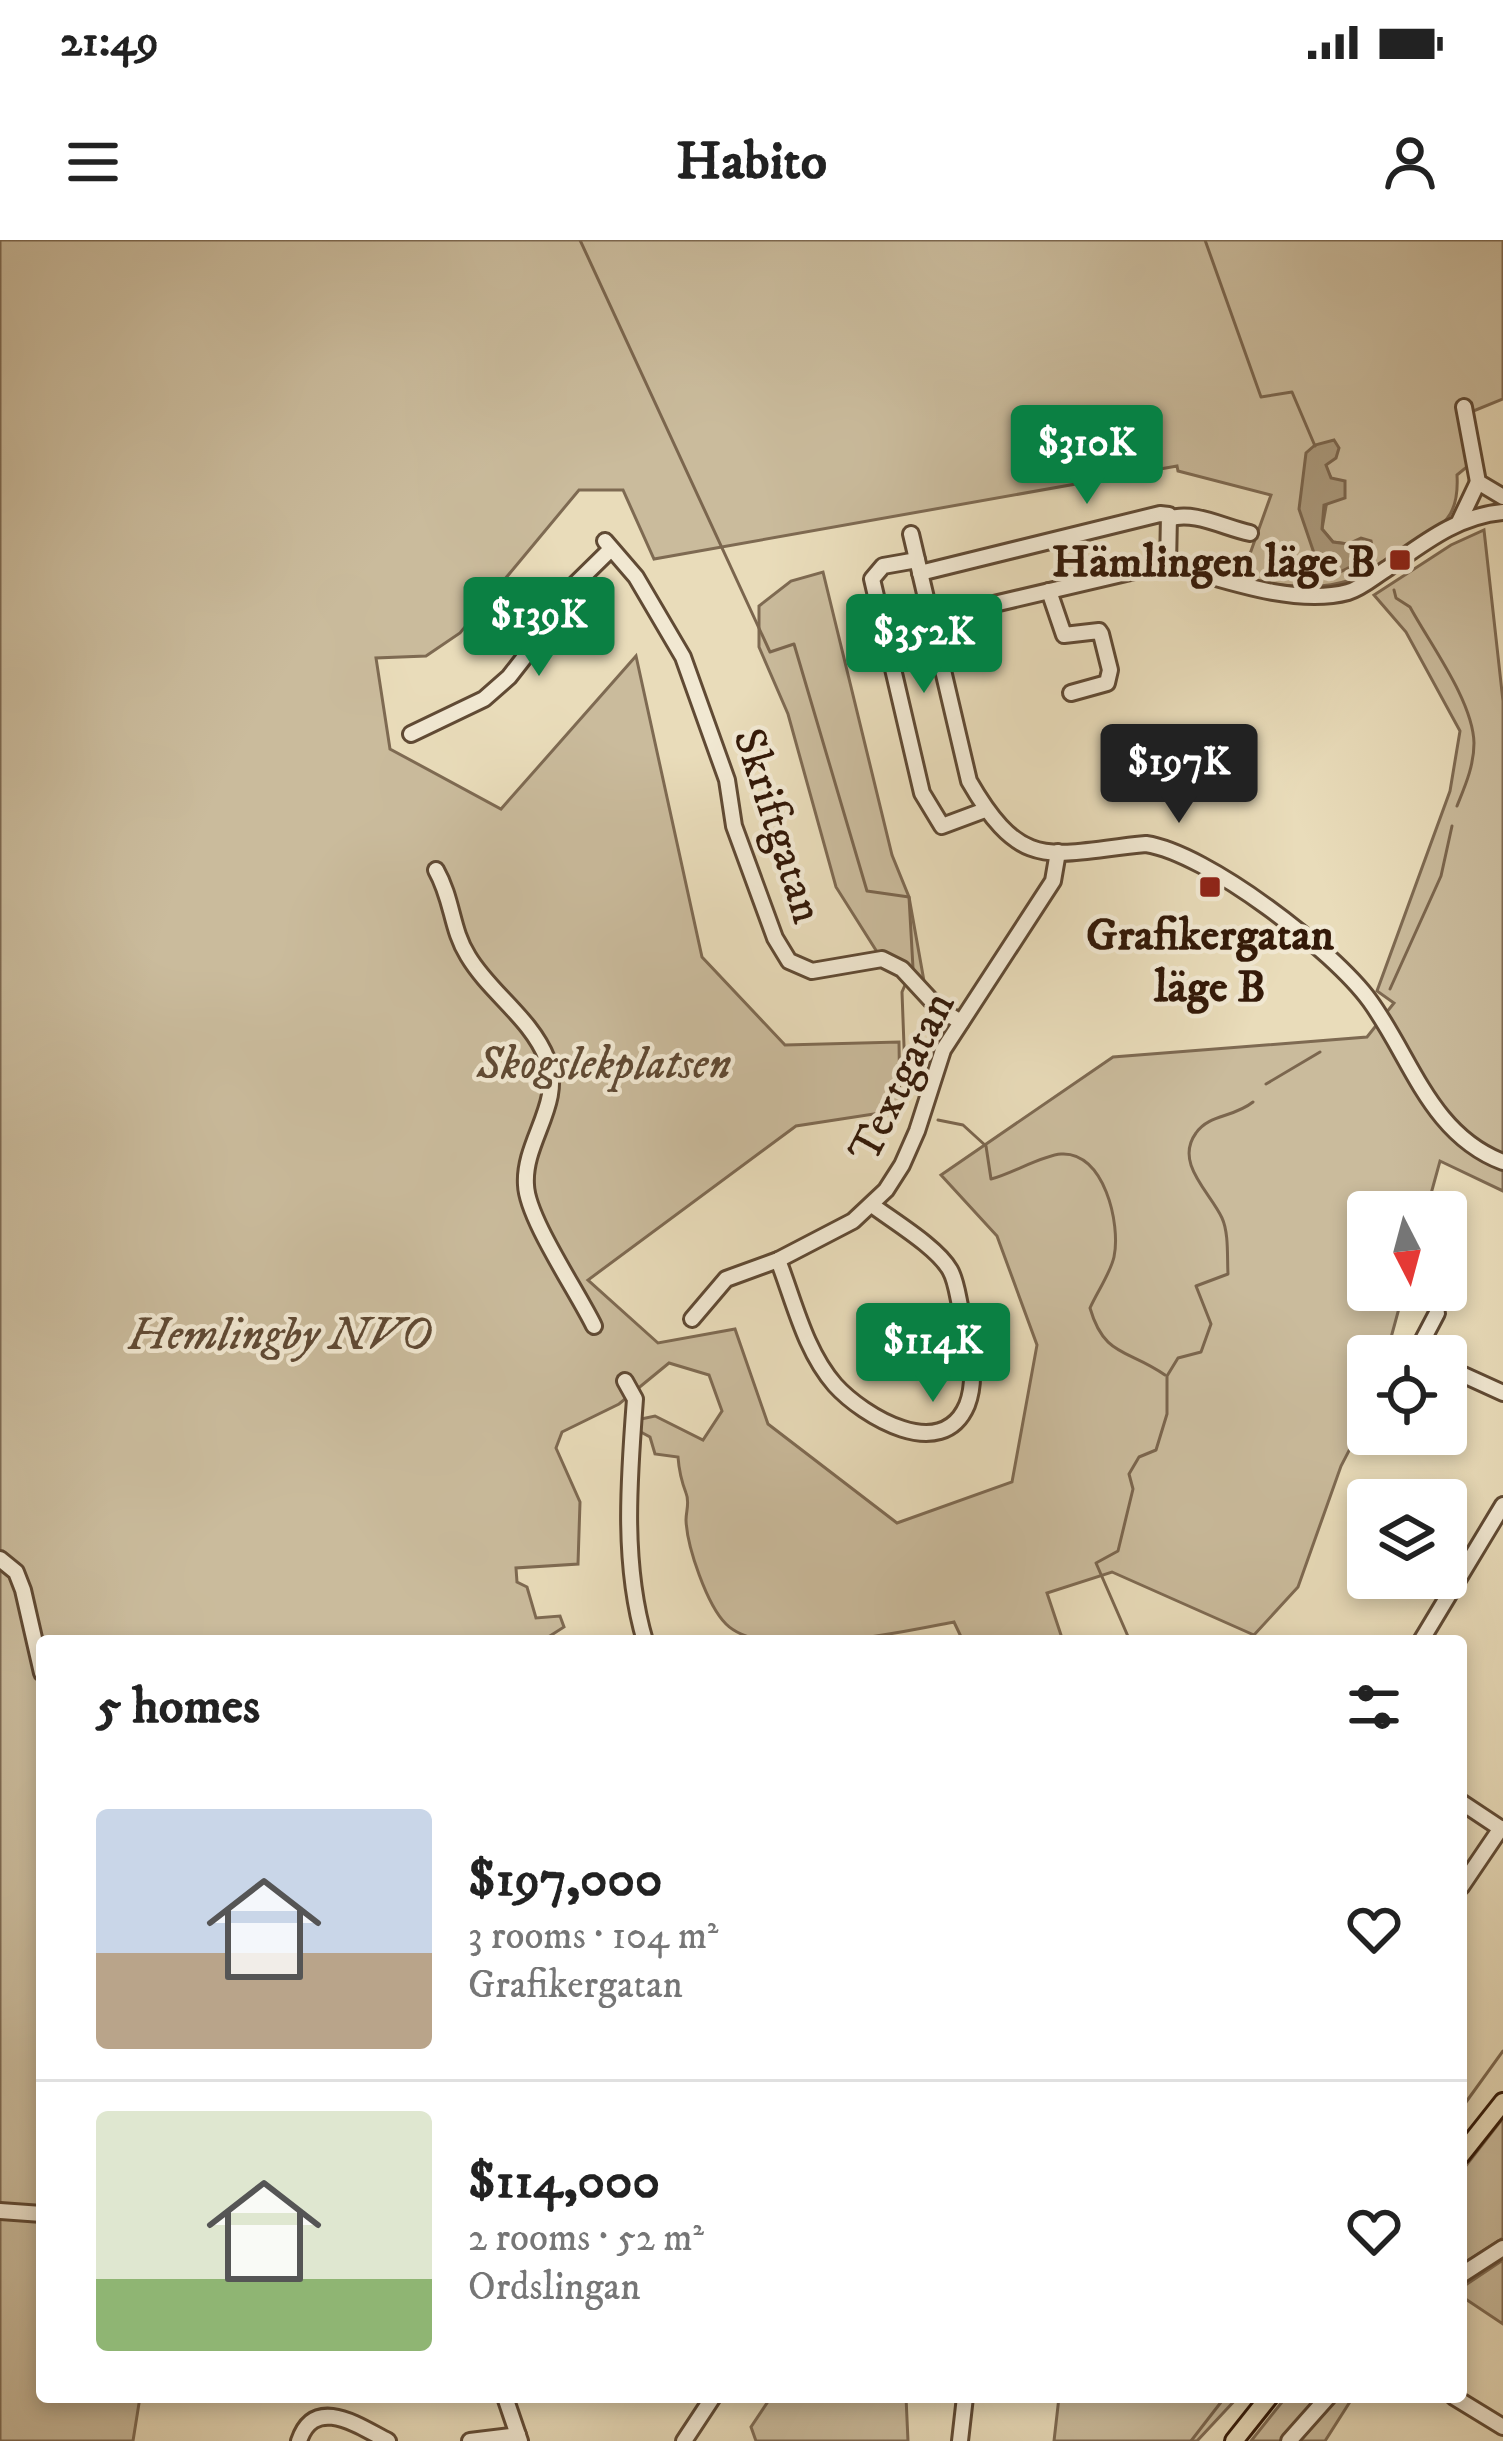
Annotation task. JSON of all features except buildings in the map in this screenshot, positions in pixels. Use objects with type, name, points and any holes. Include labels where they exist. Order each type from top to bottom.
[{"type":"main road","points":[[1467,2147],[1503,2102]]},
{"type":"main road","points":[[1234,2441],[1263,2403]]},
{"type":"street","points":[[1459,522],[1478,482],[1464,407]]},
{"type":"street","points":[[1478,482],[1503,497]]},
{"type":"street","points":[[930,619],[1168,566],[1287,593],[1344,593],[1459,522],[1503,512]]},
{"type":"street","points":[[986,810],[942,826],[922,793],[872,579],[883,566],[918,567],[1160,514],[1169,514],[1168,566]]},
{"type":"street","points":[[1169,519],[1179,515],[1250,533]]},
{"type":"street","points":[[911,534],[969,781],[986,810],[1023,847],[1037,853],[1146,844],[1164,846],[1212,870],[1343,971],[1370,1000],[1428,1102],[1462,1139],[1503,1162]]},
{"type":"street","name":"Skriftgatan","points":[[411,734],[484,699],[509,676],[541,635],[559,601],[608,545],[636,577],[683,656],[728,781],[734,826],[775,938],[789,961],[812,970],[882,959],[902,969],[939,1009],[961,1022]]},
{"type":"street","points":[[1049,591],[1064,635],[1101,634],[1110,670],[1107,682],[1071,693]]},
{"type":"street","name":"Textgatan","points":[[692,1319],[726,1280],[778,1260],[853,1221],[872,1204],[902,1165],[943,1050],[1054,881],[1058,852]]},
{"type":"street","points":[[436,870],[472,963],[515,1011],[548,1060],[548,1111],[527,1163],[526,1190],[539,1226],[594,1326]]},
{"type":"street","points":[[778,1260],[817,1360],[837,1387],[900,1431],[925,1434],[950,1425],[966,1407],[972,1382],[970,1342],[951,1271],[872,1204]]},
{"type":"street","points":[[1428,1335],[1437,1313]]},
{"type":"street","points":[[1467,1377],[1503,1393]]},
{"type":"street","points":[[625,1381],[635,1399],[631,1550],[633,1596],[643,1635]]},
{"type":"street","points":[[1425,1635],[1503,1505]]},
{"type":"street","points":[[0,1559],[16,1572],[36,1647]]},
{"type":"street","points":[[1467,1806],[1502,1829],[1467,1879]]},
{"type":"street","points":[[0,2211],[36,2214]]},
{"type":"street","points":[[1467,2272],[1503,2248]]},
{"type":"street","points":[[470,2441],[519,2438],[508,2403]]},
{"type":"street","points":[[684,2441],[709,2403]]},
{"type":"street","points":[[959,2441],[964,2403]]},
{"type":"street","points":[[1289,2441],[1323,2403]]},
{"type":"street","points":[[1464,2403],[1503,2427]]},
{"type":"street","points":[[299,2441],[311,2423],[328,2415],[344,2418],[388,2441]]},
{"type":"green space","points":[[0,240],[1503,240],[1503,399],[1466,414],[1474,461],[1457,475],[1449,516],[1394,553],[1398,558],[1358,578],[1322,586],[1241,579],[1271,495],[1178,471],[1177,466],[654,559],[623,490],[579,490],[460,633],[426,656],[376,658],[390,749],[501,809],[636,656],[702,957],[785,1045],[899,1042],[900,1110],[796,1126],[588,1280],[658,1343],[735,1329],[768,1424],[897,1523],[1012,1482],[1037,1345],[997,1236],[941,1175],[1113,1057],[1367,1037],[1394,1003],[1377,991],[1450,791],[1460,731],[1406,632],[1374,595],[1451,545],[1484,530],[1503,701],[1503,1191],[1440,1161],[1432,1191],[1347,1191],[1347,1311],[1398,1311],[1392,1335],[1347,1335],[1347,1454],[1298,1587],[1254,1635],[1112,1572],[1047,1593],[1061,1635],[960,1635],[954,1622],[880,1635],[743,1635],[719,1615],[699,1575],[687,1531],[688,1500],[678,1457],[655,1454],[650,1437],[639,1431],[641,1419],[655,1416],[703,1440],[722,1411],[709,1375],[669,1363],[619,1404],[562,1432],[556,1448],[580,1502],[578,1564],[516,1568],[517,1582],[527,1587],[536,1618],[560,1616],[564,1627],[551,1635],[36,1635],[36,2403],[139,2403],[133,2441],[0,2441]],"holes":[[[1315,445],[1331,478],[1322,529],[1333,542],[1348,544],[1316,559]]]},
{"type":"green space","points":[[823,572],[892,855],[909,897],[924,981],[905,964],[879,955],[836,887],[788,714],[759,647],[759,606],[791,581]]},
{"type":"green space","points":[[1503,2118],[1503,2238],[1467,2261],[1467,2164]]},
{"type":"green space","points":[[1503,2260],[1503,2324],[1467,2300],[1467,2284]]},
{"type":"green space","points":[[767,2403],[906,2403],[908,2441],[756,2441],[751,2427]]},
{"type":"green space","points":[[1058,2403],[1232,2403],[1197,2441],[1054,2441]]},
{"type":"green space","points":[[1281,2403],[1349,2403],[1325,2441],[1251,2441]]},
{"type":"shaded area","points":[[1334,440],[1339,448],[1336,458],[1326,465],[1331,478],[1345,481],[1345,498],[1324,505],[1322,529],[1333,542],[1348,544],[1361,538],[1371,541],[1373,550],[1338,573],[1316,559],[1299,509],[1306,453]]},
{"type":"waterway","points":[[580,240],[770,652],[794,644],[867,891],[909,897],[913,968]]},
{"type":"waterway","points":[[1205,240],[1261,397],[1292,392],[1315,446]]},
{"type":"waterway","points":[[1394,590],[1396,598],[1410,607],[1449,673],[1472,727],[1472,760],[1457,806]]},
{"type":"waterway","points":[[1390,989],[1441,876],[1452,826]]},
{"type":"waterway","points":[[905,985],[905,1073]]},
{"type":"waterway","points":[[1266,1084],[1320,1052]]},
{"type":"waterway","points":[[1127,1635],[1096,1563],[1118,1551],[1133,1489],[1129,1474],[1139,1457],[1156,1450],[1167,1414],[1167,1376],[1178,1358],[1201,1352],[1211,1324],[1196,1286],[1228,1274],[1224,1224],[1191,1166],[1190,1144],[1208,1122],[1253,1102]]},
{"type":"waterway","points":[[938,1120],[963,1125],[986,1146],[991,1179],[1061,1154],[1088,1164],[1106,1192],[1115,1227],[1112,1263],[1090,1308],[1110,1344],[1165,1375]]},
{"type":"waterway","points":[[1467,2101],[1503,2051]]},
{"type":"waterway","points":[[1191,2441],[1220,2403]]},
{"type":"place","name":"Hämlingen läge B","points":[[1400,560]]},
{"type":"place","name":"Grafikergatan läge B","points":[[1210,887]]},
{"type":"park label","name":"Skogslekplatsen","points":[[604,1062]]},
{"type":"park label","name":"Hemlingby NVO","points":[[280,1333]]}]
